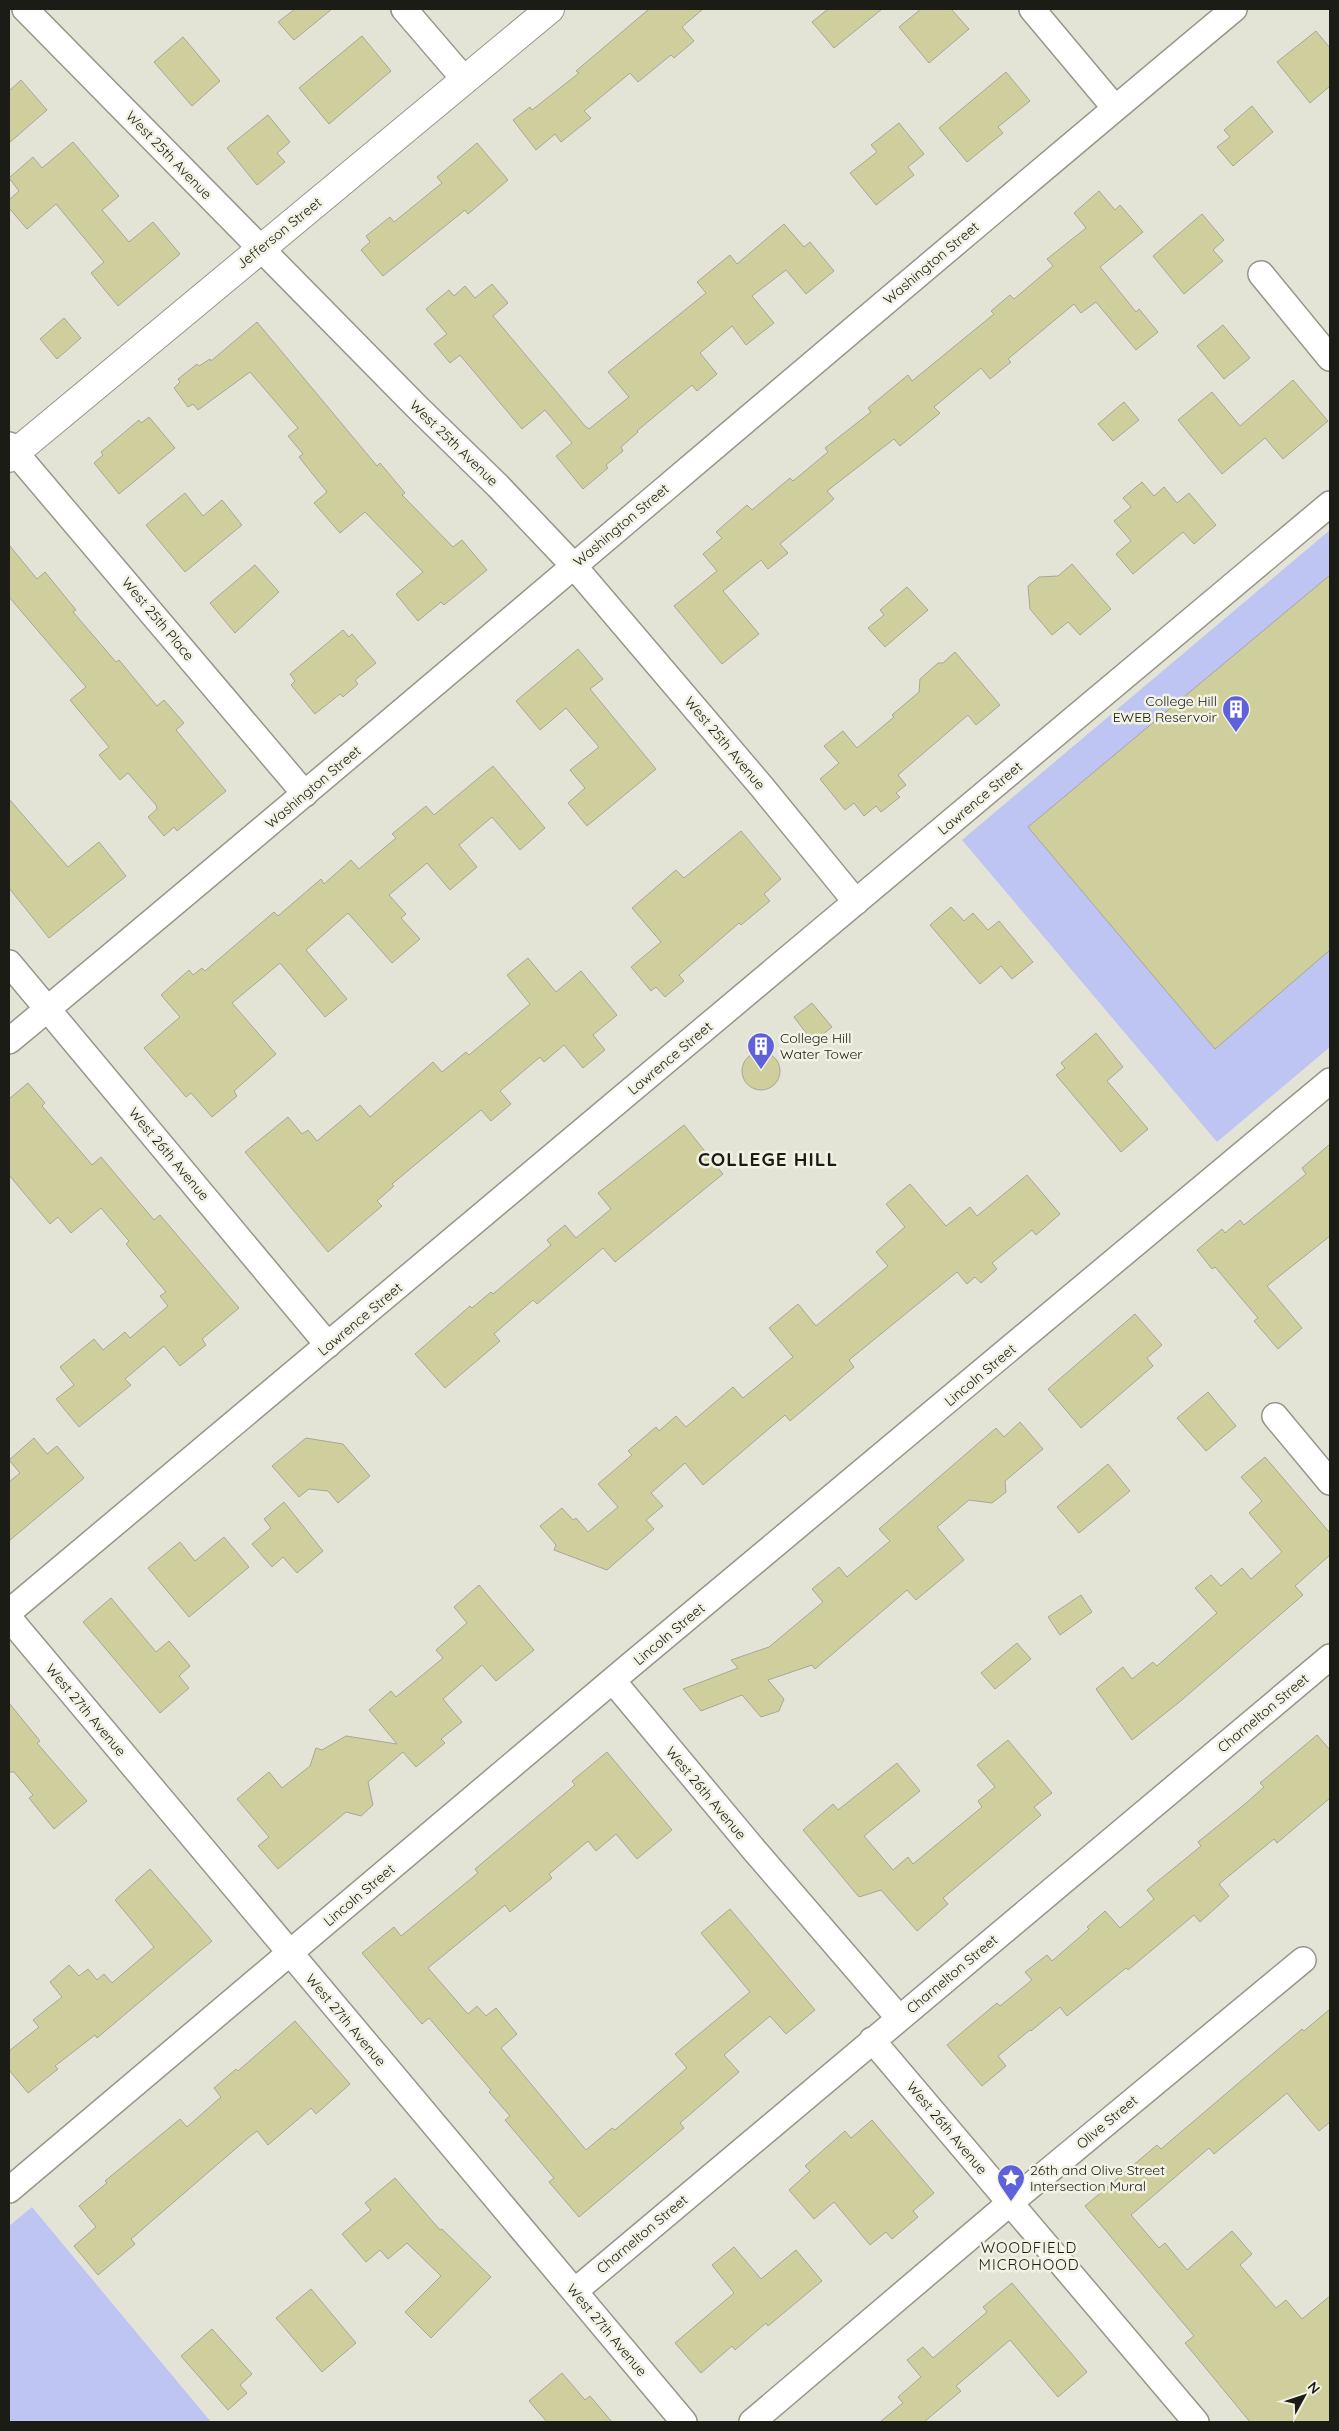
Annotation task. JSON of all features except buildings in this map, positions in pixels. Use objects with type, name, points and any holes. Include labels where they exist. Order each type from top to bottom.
[{"type":"street","name":"West 25th Avenue","points":[[25,9],[574,565],[762,786],[856,902]]},
{"type":"street","points":[[404,9],[465,80]]},
{"type":"street","name":"Jefferson Street","points":[[11,452],[550,9]]},
{"type":"street","points":[[1032,9],[1115,108]]},
{"type":"street","name":"Washington Street","points":[[9,1041],[305,794],[1234,9]]},
{"type":"street","points":[[1261,274],[1330,358]]},
{"type":"street","name":"West 25th Place","points":[[11,452],[305,794]]},
{"type":"street","name":"Lawrence Street","points":[[9,1612],[1330,504]]},
{"type":"street","name":"West 26th Avenue","points":[[9,963],[328,1346]]},
{"type":"street","name":"Lincoln Street","points":[[9,2190],[1330,1081]]},
{"type":"street","points":[[1275,1416],[1330,1482]]},
{"type":"street","name":"West 27th Avenue","points":[[9,1618],[684,2422]]},
{"type":"street","name":"Charnelton Street","points":[[575,2291],[1330,1657]]},
{"type":"street","name":"West 26th Avenue","points":[[613,1681],[755,1851],[899,2018]]},
{"type":"street","name":"Olive Street","points":[[752,2422],[1011,2202],[1303,1960]]},
{"type":"street","name":"West 26th Avenue","points":[[872,2040],[1196,2422]]},
{"type":"shaded area","name":"College Hill EWEB Reservoir","points":[[1330,530],[1330,1047],[1217,1142],[962,840]]},
{"type":"shaded area","points":[[32,2207],[211,2422],[9,2422],[9,2226]]},
{"type":"place","name":"College Hill EWEB Reservoir","points":[[1236,733]]},
{"type":"place","name":"College Hill Water Tower","points":[[761,1070]]},
{"type":"place","name":"26th and Olive Street Intersection Mural","points":[[1011,2202]]},
{"type":"district","name":"COLLEGE HILL","points":[[768,1159]]},
{"type":"district","name":"WOODFIELD MICROHOOD","points":[[1029,2256]]}]
